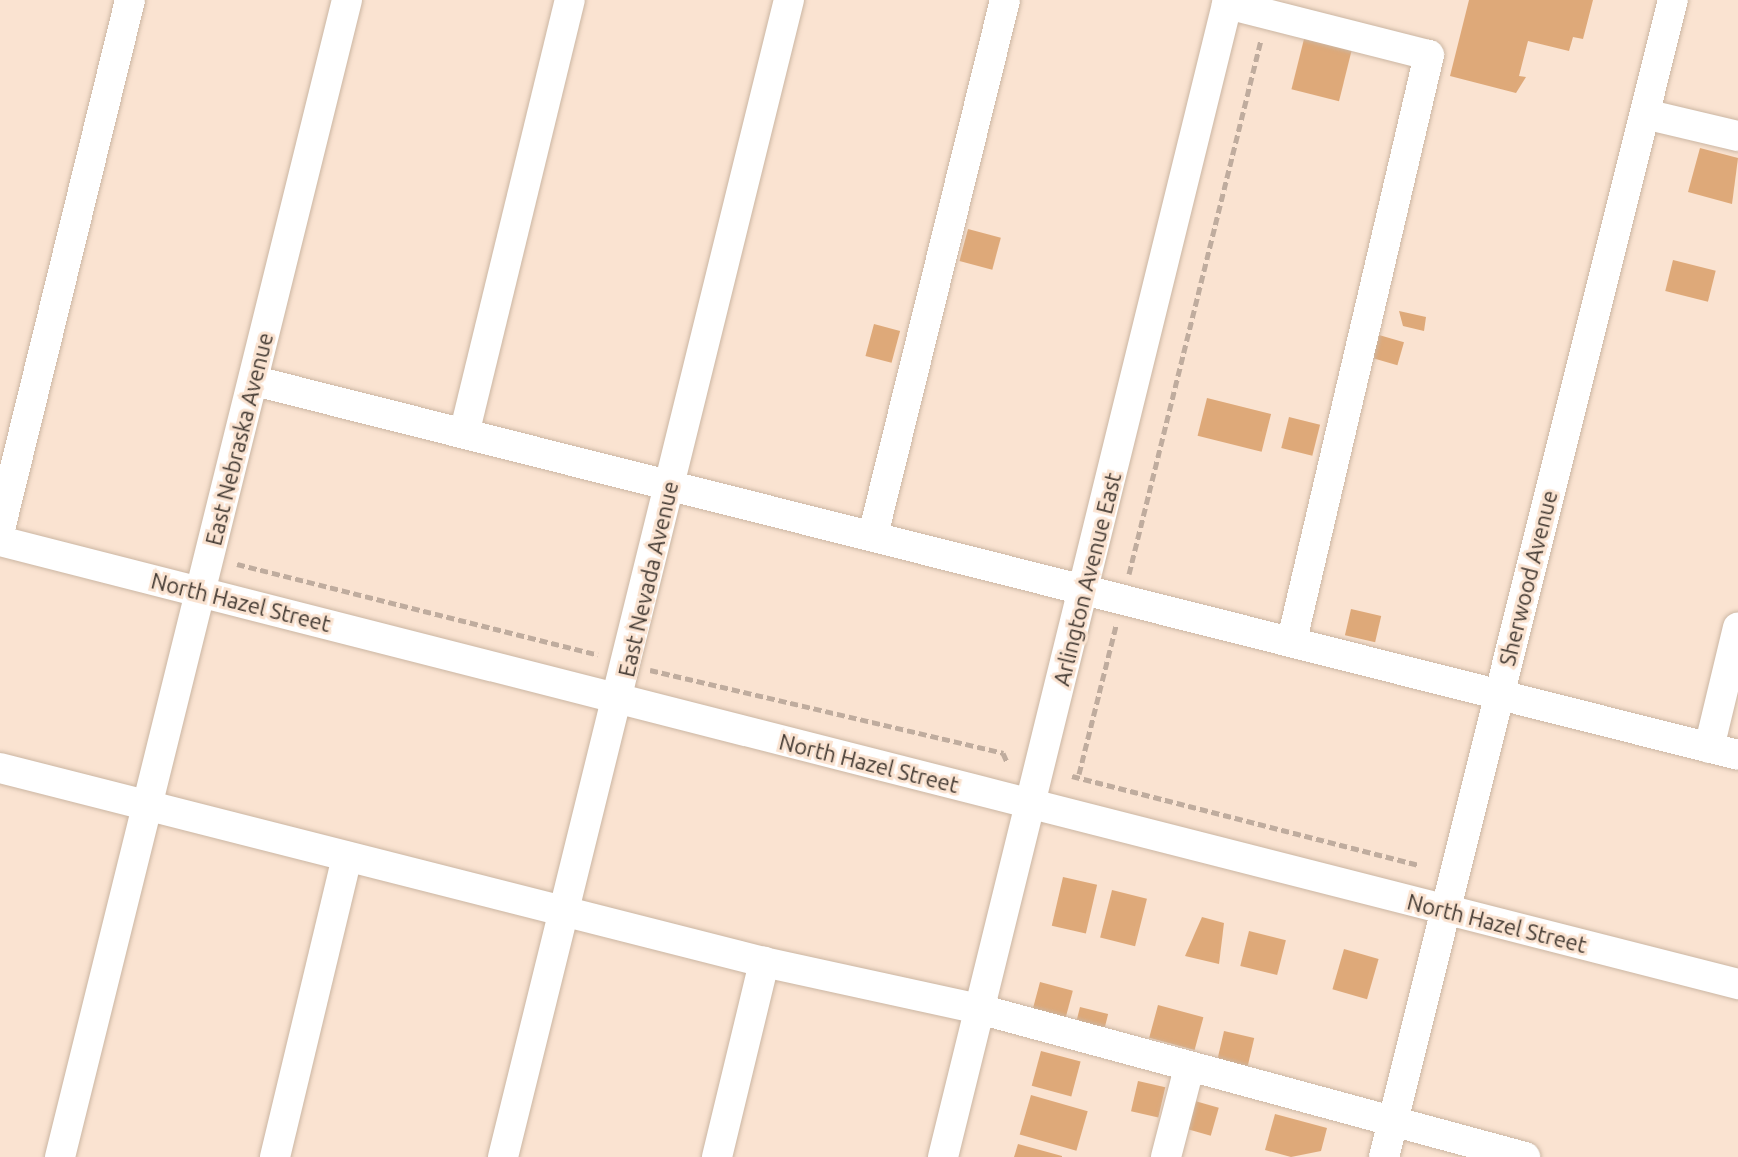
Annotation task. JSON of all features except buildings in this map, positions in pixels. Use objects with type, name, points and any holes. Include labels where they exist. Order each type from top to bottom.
[{"type":"street","points":[[0,529],[130,0]]},
{"type":"street","name":"East Nebraska Avenue","points":[[60,1157],[145,805],[255,381],[347,0]]},
{"type":"street","points":[[465,430],[570,0]]},
{"type":"street","name":"East Nevada Avenue","points":[[503,1157],[619,699],[789,0]]},
{"type":"street","points":[[873,535],[1005,0]]},
{"type":"street","name":"Sherwood Avenue","points":[[1384,1157],[1673,0]]},
{"type":"street","points":[[1228,2],[1429,55],[1292,640]]},
{"type":"street","name":"Arlington Avenue East","points":[[943,1157],[1228,2]]},
{"type":"street","points":[[1645,114],[1738,136]]},
{"type":"street","points":[[255,381],[465,430],[1083,592],[1292,640],[1724,752],[1738,627]]},
{"type":"street","name":"North Hazel Street","points":[[0,541],[1738,984]]},
{"type":"street","points":[[0,768],[764,962],[979,1009],[1392,1124],[1525,1157]]},
{"type":"street","points":[[275,1157],[347,856]]},
{"type":"street","points":[[717,1157],[764,962]]},
{"type":"street","points":[[1166,1157],[1189,1068]]},
{"type":"path","points":[[1079,774],[1267,12]]},
{"type":"path","points":[[236,564],[598,655]]},
{"type":"path","points":[[649,670],[1003,753],[1007,762]]},
{"type":"path","points":[[1072,776],[1079,774],[1418,865]]}]
